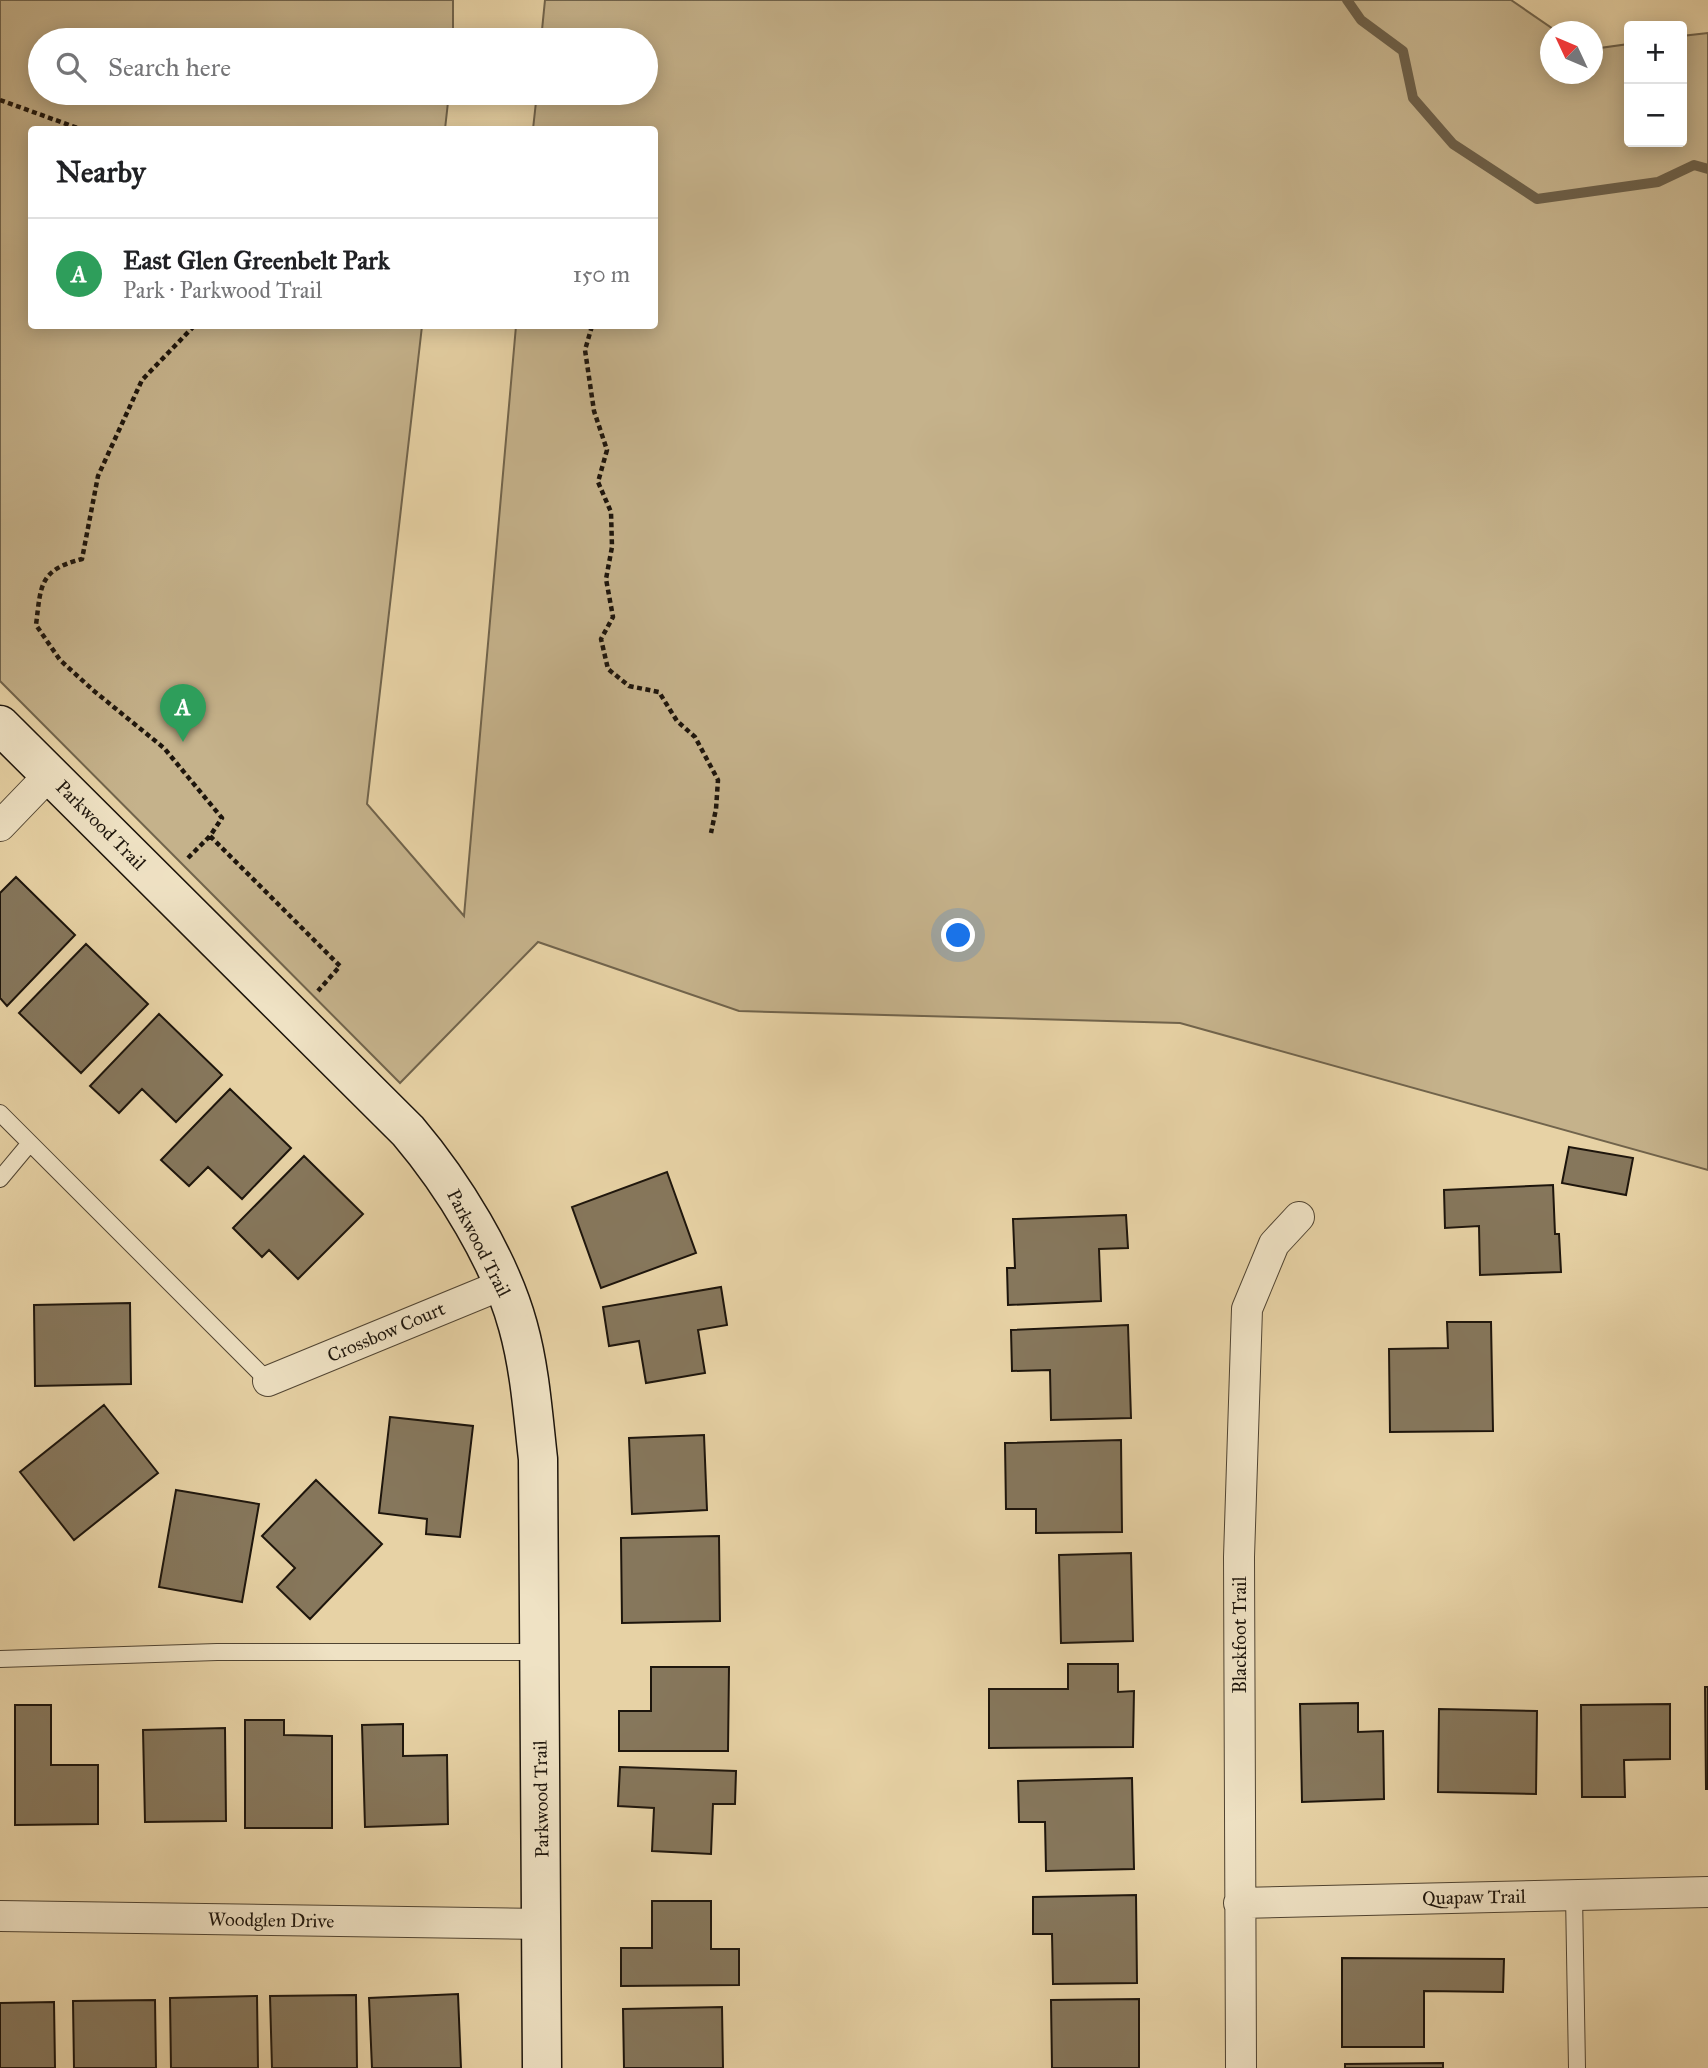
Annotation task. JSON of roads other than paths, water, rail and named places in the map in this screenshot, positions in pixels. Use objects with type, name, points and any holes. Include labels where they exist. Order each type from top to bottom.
[{"type":"street","name":"Parkwood Trail","points":[[0,725],[408,1131],[439,1168],[461,1202],[503,1284],[519,1326],[538,1459],[542,2068]]},
{"type":"street","points":[[0,826],[50,774]]},
{"type":"street","name":"Blackfoot Trail","points":[[1241,2068],[1239,1557],[1247,1309],[1274,1244],[1299,1217]]},
{"type":"street","name":"Crossbow Court","points":[[268,1381],[503,1284]]},
{"type":"street","name":"Quapaw Trail","points":[[1239,1903],[1708,1892]]},
{"type":"street","name":"Woodglen Drive","points":[[0,1916],[542,1924]]},
{"type":"lane","points":[[0,1113],[268,1381]]},
{"type":"lane","points":[[0,1179],[30,1143]]},
{"type":"lane","points":[[0,1658],[217,1652],[540,1651]]},
{"type":"lane","points":[[1574,1895],[1577,2068]]},
{"type":"waterway","points":[[1347,0],[1361,20],[1403,51],[1413,98],[1453,144],[1537,199],[1658,182],[1694,165],[1708,169]]},
{"type":"place","name":"East Glen Greenbelt Park","points":[[183,742]]}]
